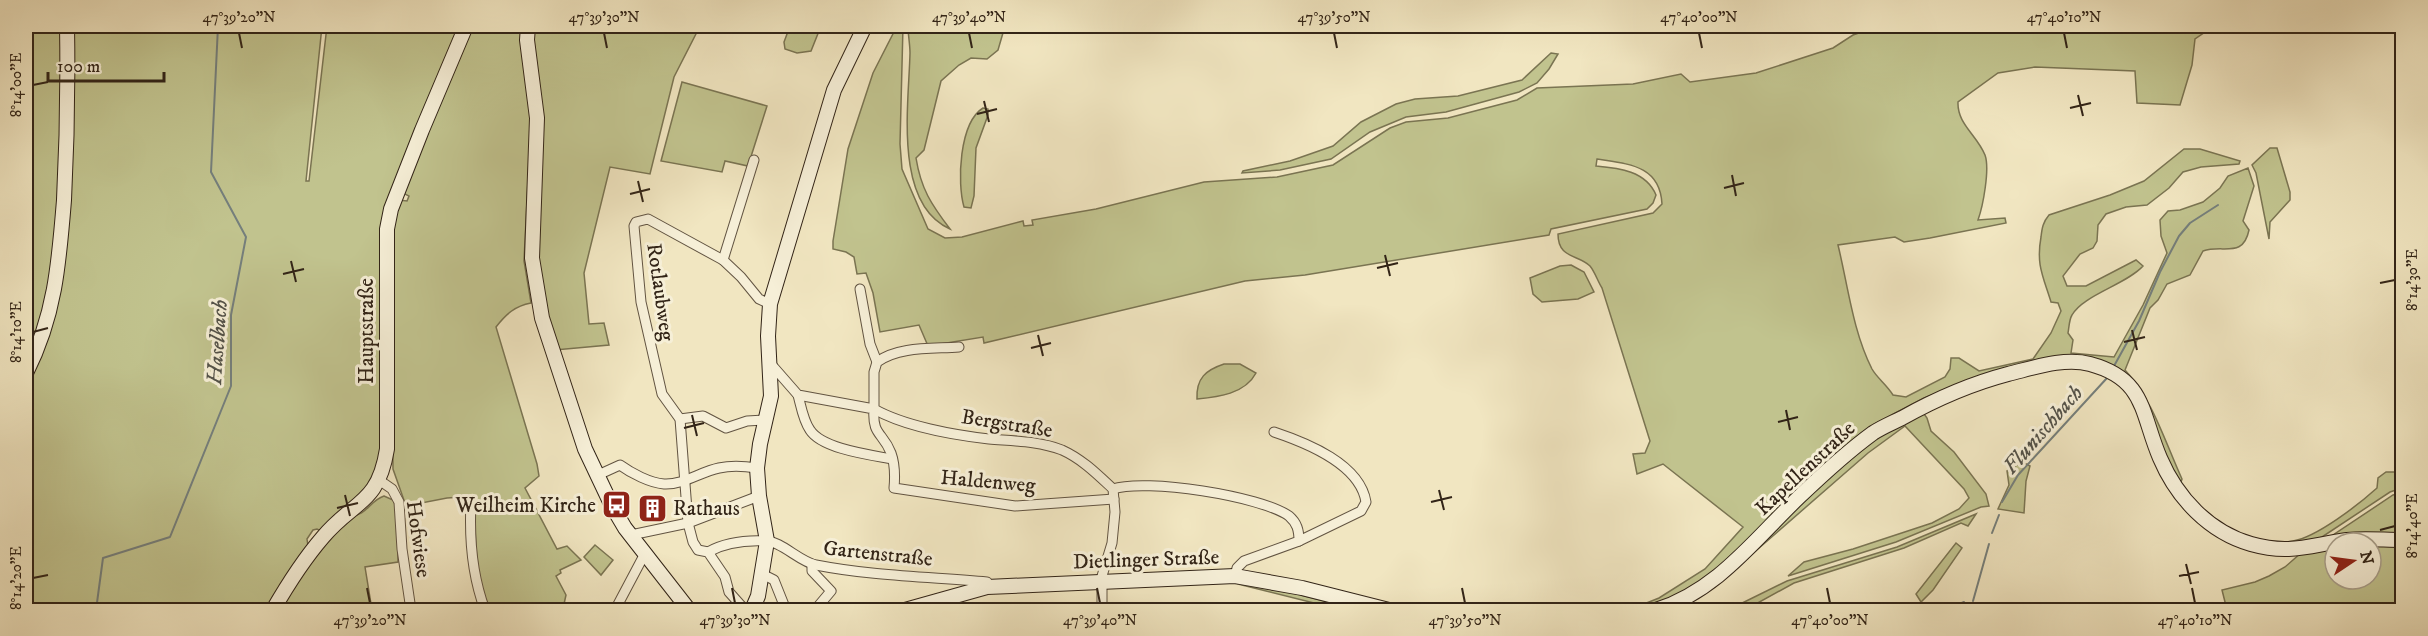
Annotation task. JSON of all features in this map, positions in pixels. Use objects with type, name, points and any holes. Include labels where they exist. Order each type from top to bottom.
[{"type":"street","points":[[26,373],[50,312],[57,283],[68,141],[67,26]]},
{"type":"street","name":"Hauptstraße","points":[[273,610],[291,578],[324,535],[366,500],[379,480],[387,449],[387,230],[403,179],[466,26]]},
{"type":"street","points":[[528,26],[527,40],[537,118],[532,246],[535,285],[542,318],[585,449],[612,506],[688,610]]},
{"type":"street","points":[[752,610],[758,596],[767,541],[757,468],[771,396],[768,336],[770,304],[834,90],[865,26]]},
{"type":"street","points":[[723,260],[754,160]]},
{"type":"street","name":"Rotlaubweg","points":[[680,419],[662,394],[650,345],[641,302],[634,226],[636,222],[648,219],[723,260],[759,299],[770,304]]},
{"type":"street","points":[[771,363],[798,395],[809,429],[814,435],[851,452],[892,459],[890,451],[873,425],[874,372],[877,362],[870,344],[860,289]]},
{"type":"street","points":[[877,362],[886,356],[901,352],[959,347]]},
{"type":"street","name":"Kapellenstraße","points":[[1656,610],[1670,606],[1711,583],[1735,563],[1799,498],[1874,433],[1930,402],[1978,382],[2036,367],[2073,362],[2101,367],[2127,381],[2138,395],[2145,410],[2160,458],[2176,488],[2189,505],[2206,521],[2231,537],[2253,545],[2295,550],[2348,540],[2403,540]]},
{"type":"street","name":"Bergstraße","points":[[798,395],[874,409],[888,417],[926,427],[983,438],[1043,444],[1059,449],[1094,470],[1114,494]]},
{"type":"street","points":[[765,420],[747,421],[726,428],[703,416],[680,419],[688,523],[693,542],[698,549],[708,552],[731,543],[767,541]]},
{"type":"street","points":[[1235,576],[1237,568],[1244,561],[1299,541],[1361,511],[1366,502],[1364,490],[1344,467],[1298,440],[1274,432]]},
{"type":"street","name":"Haldenweg","points":[[892,459],[894,488],[1015,506],[1114,494],[1122,486],[1188,489],[1267,505],[1294,522],[1299,529],[1299,541]]},
{"type":"street","points":[[598,475],[620,465],[652,481],[664,484],[685,480],[716,468],[737,466],[757,468]]},
{"type":"street","name":"Hofwiese","points":[[379,480],[392,489],[399,502],[402,549],[411,610]]},
{"type":"street","points":[[1102,610],[1102,576],[1112,543],[1114,494]]},
{"type":"street","points":[[631,535],[688,523],[759,495]]},
{"type":"street","points":[[471,503],[469,537],[473,569],[485,610]]},
{"type":"street","name":"Gartenstraße","points":[[767,541],[812,564],[878,574],[987,582],[987,587]]},
{"type":"street","points":[[708,552],[725,577],[729,592],[745,610]]},
{"type":"street","points":[[615,610],[642,559],[648,555]]},
{"type":"street","points":[[812,564],[812,571],[831,591],[815,610]]},
{"type":"street","points":[[762,574],[774,579],[786,610]]},
{"type":"street","name":"Dietlinger Straße","points":[[905,610],[938,605],[987,587],[1235,576],[1302,588],[1389,610]]},
{"type":"green space","points":[[26,26],[322,26],[306,181],[309,181],[327,26],[461,26],[382,229],[381,461],[362,499],[321,531],[313,530],[307,539],[308,546],[267,610],[26,610]]},
{"type":"green space","points":[[470,26],[522,26],[531,120],[524,261],[531,303],[511,311],[496,327],[537,464],[539,476],[525,488],[557,549],[567,546],[581,560],[560,570],[561,573],[556,576],[566,595],[564,604],[557,609],[536,604],[517,610],[489,610],[476,554],[476,496],[447,498],[406,506],[393,469],[391,227],[399,200],[407,201],[409,196],[401,192]]},
{"type":"green space","points":[[532,26],[700,26],[674,77],[650,174],[610,167],[584,273],[589,324],[604,323],[609,345],[555,350],[537,271]]},
{"type":"green space","points":[[790,26],[821,26],[811,51],[797,53],[785,49],[784,42]]},
{"type":"green space","points":[[897,26],[903,26],[900,144],[902,169],[928,229],[945,238],[962,237],[1023,221],[1024,226],[1033,225],[1032,220],[1096,209],[1204,182],[1277,177],[1333,165],[1390,128],[1406,122],[1448,118],[1517,100],[1537,88],[1633,84],[1681,74],[1690,82],[1756,73],[1833,48],[1853,35],[1879,26],[2214,26],[2195,39],[2192,65],[2180,105],[2137,103],[2135,71],[2035,67],[1998,73],[1958,102],[1964,123],[1985,155],[1987,169],[1978,220],[2005,218],[2006,223],[1904,242],[1895,237],[1838,245],[1865,355],[1874,372],[1893,395],[1906,397],[1945,377],[1950,369],[1951,358],[1959,358],[1979,371],[2033,359],[2051,333],[2061,311],[2058,303],[2051,302],[2040,263],[2042,231],[2049,215],[2144,181],[2184,149],[2200,149],[2240,161],[2239,164],[2201,167],[2183,172],[2169,188],[2147,205],[2126,207],[2106,214],[2098,225],[2097,241],[2093,248],[2080,254],[2063,276],[2067,286],[2086,286],[2136,260],[2143,266],[2127,278],[2085,301],[2072,315],[2068,333],[2073,340],[2071,353],[2114,357],[2143,305],[2167,253],[2161,236],[2160,220],[2168,211],[2180,210],[2203,202],[2220,188],[2228,176],[2248,168],[2254,186],[2243,221],[2249,230],[2242,245],[2231,249],[2203,251],[2190,275],[2167,284],[2158,300],[2150,308],[2125,370],[2143,394],[2158,422],[2182,479],[2179,488],[2145,403],[2101,362],[1974,379],[1924,398],[1874,424],[1706,582],[1665,602],[1642,610],[1629,610],[1659,598],[1705,569],[1743,527],[1663,464],[1637,474],[1633,454],[1645,453],[1650,441],[1602,288],[1590,266],[1565,252],[1559,242],[1558,234],[1653,213],[1662,204],[1660,191],[1649,174],[1631,165],[1597,159],[1596,166],[1631,172],[1646,181],[1656,195],[1653,203],[1647,209],[1551,229],[1549,235],[1305,275],[1245,281],[984,343],[983,337],[928,346],[919,325],[880,332],[873,293],[866,273],[857,274],[854,257],[846,252],[833,249],[848,149],[873,73]]},
{"type":"green space","points":[[908,26],[1005,26],[998,50],[987,59],[971,58],[941,81],[924,150],[916,158],[928,196],[950,229],[932,216],[920,198],[912,176],[907,124],[910,53]]},
{"type":"green space","points":[[1551,53],[1558,54],[1549,69],[1537,83],[1519,92],[1446,112],[1406,117],[1370,132],[1331,159],[1280,170],[1242,173],[1290,161],[1333,146],[1361,122],[1396,104],[1415,99],[1458,96],[1522,80]]},
{"type":"green space","points":[[682,82],[767,106],[748,166],[725,161],[722,172],[661,161]]},
{"type":"green space","points":[[983,108],[988,109],[988,115],[976,148],[974,196],[971,208],[964,207],[961,184],[962,154],[969,126]]},
{"type":"green space","points":[[2270,148],[2277,148],[2290,192],[2290,200],[2270,222],[2269,239],[2256,173],[2252,165]]},
{"type":"green space","points":[[1571,265],[1584,272],[1594,292],[1578,299],[1542,302],[1533,294],[1530,278],[1560,266]]},
{"type":"green space","points":[[1224,364],[1240,364],[1256,373],[1245,386],[1238,390],[1197,399],[1198,386],[1203,376]]},
{"type":"green space","points":[[1922,411],[1931,431],[1954,452],[1986,494],[1989,506],[1981,507],[1896,542],[1788,576],[1804,562],[1853,549],[1932,523],[1959,509],[1969,498],[1964,489],[1905,426],[1868,453],[1736,568],[1799,504],[1876,434]]},
{"type":"green space","points":[[2022,462],[2030,466],[2026,481],[2024,513],[1998,509],[2009,485],[2007,471]]},
{"type":"green space","points":[[2386,472],[2402,472],[2402,488],[2390,492],[2331,531],[2323,531],[2322,537],[2303,544],[2269,542],[2293,541],[2325,527],[2377,488],[2378,478]]},
{"type":"green space","points":[[2402,493],[2402,537],[2383,537],[2383,531],[2339,531],[2393,495]]},
{"type":"green space","points":[[384,496],[393,500],[397,509],[398,562],[365,567],[372,610],[276,610],[295,576],[349,517],[360,514]]},
{"type":"green space","points":[[1976,514],[1968,526],[1961,523],[1904,548],[1794,583],[1745,610],[1728,610],[1787,581],[1897,547]]},
{"type":"green space","points":[[1956,543],[1962,548],[1933,590],[1921,602],[1916,594]]},
{"type":"green space","points":[[2383,543],[2402,544],[2402,610],[2227,610],[2222,590],[2269,576],[2285,567],[2301,553],[2323,548],[2323,591],[2383,591]]},
{"type":"green space","points":[[595,545],[613,560],[601,575],[584,557]]},
{"type":"green space","points":[[1234,583],[1262,585],[1359,610],[1342,610]]},
{"type":"waterway","name":"Haselbach","points":[[96,610],[103,558],[170,537],[231,386],[231,315],[246,237],[211,172],[218,26]]},
{"type":"waterway","name":"Flunischbach","points":[[2114,366],[2139,321],[2160,272],[2179,236],[2190,223],[2218,205]]},
{"type":"waterway","name":"Flunischbach","points":[[2002,502],[2018,475],[2107,378]]},
{"type":"waterway","name":"Flunischbach","points":[[1992,533],[1999,515]]},
{"type":"waterway","name":"Flunischbach","points":[[1973,601],[1989,544]]},
{"type":"waterway","name":"Flunischbach","points":[[1945,610],[1964,602]]},
{"type":"place","name":"Weilheim Kirche","points":[[617,505]]},
{"type":"place","name":"Rathaus","points":[[652,508]]}]
